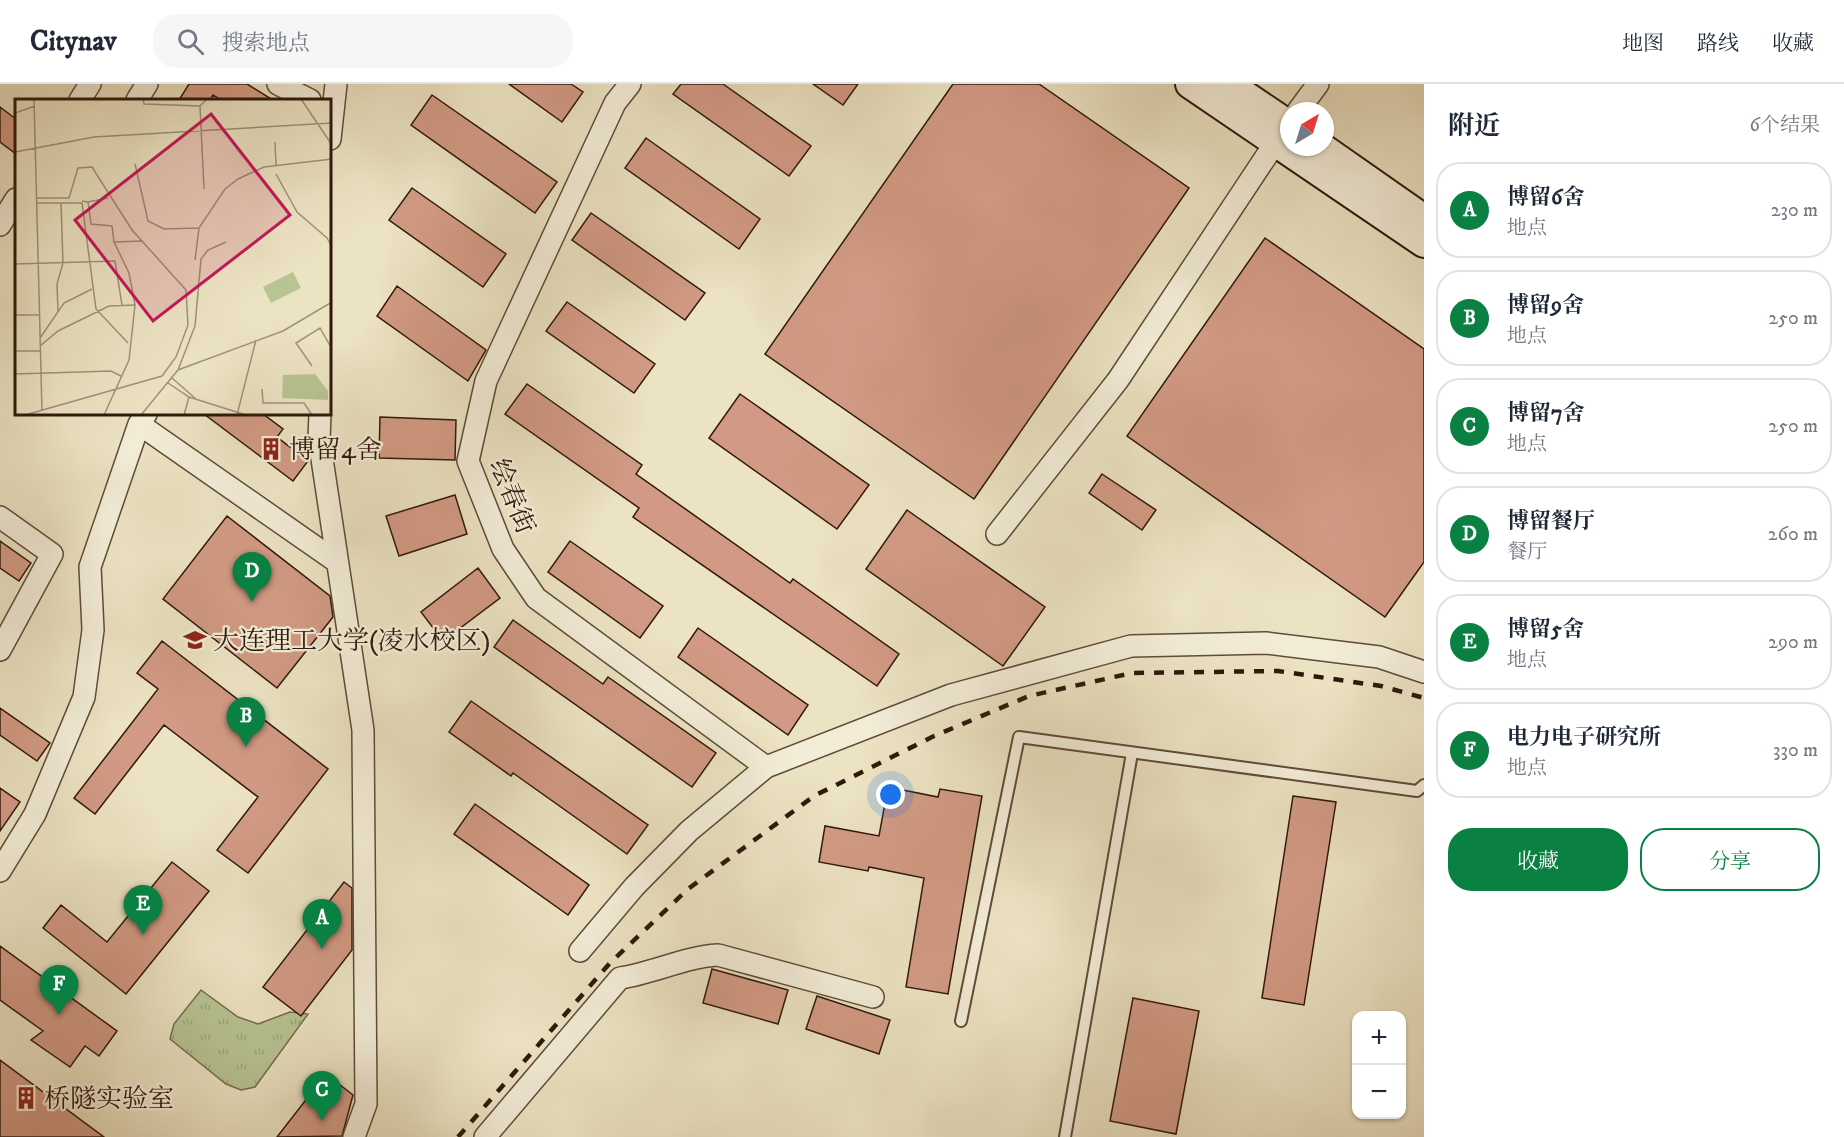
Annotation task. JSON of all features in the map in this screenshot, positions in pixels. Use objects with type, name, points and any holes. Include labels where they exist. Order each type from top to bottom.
[{"type":"main road","points":[[1191,84],[1280,127]]},
{"type":"main road","points":[[1228,84],[1280,125]]},
{"type":"main road","points":[[1318,156],[1424,243]]},
{"type":"main road","points":[[1334,156],[1424,219]]},
{"type":"street","points":[[81,99],[90,84]]},
{"type":"street","points":[[138,99],[147,84]]},
{"type":"street","points":[[278,84],[308,99]]},
{"type":"street","points":[[332,106],[336,84]]},
{"type":"street","name":"绘春街","points":[[630,84],[615,103],[486,381],[468,461],[503,549],[536,598],[766,767]]},
{"type":"street","points":[[1305,102],[1318,84]]},
{"type":"street","points":[[997,534],[1118,380],[1280,137]]},
{"type":"street","points":[[0,225],[15,201]]},
{"type":"street","points":[[320,416],[319,439],[363,730],[366,1104],[354,1137]]},
{"type":"street","points":[[0,870],[35,814],[84,697],[93,630],[90,567],[143,419],[337,562]]},
{"type":"street","points":[[0,517],[52,554],[0,650]]},
{"type":"street","points":[[580,951],[634,887],[689,831],[766,767],[951,695],[1131,646],[1266,643],[1379,657],[1424,672]]},
{"type":"street","points":[[485,1137],[620,978],[646,974],[695,956],[718,955],[873,997]]},
{"type":"lane","points":[[961,1021],[1019,737],[1417,791],[1424,785]]},
{"type":"lane","points":[[1065,1137],[1132,753]]},
{"type":"green space","points":[[201,990],[238,1017],[258,1024],[290,1012],[308,1014],[255,1087],[241,1090],[226,1084],[170,1039],[174,1024]]},
{"type":"building","points":[[189,84],[247,84],[271,99],[219,99],[213,95],[211,99],[180,99]]},
{"type":"building","points":[[509,84],[571,84],[583,92],[562,122]]},
{"type":"building","points":[[681,84],[723,84],[811,146],[789,176],[673,94]]},
{"type":"building","points":[[813,84],[858,84],[843,105]]},
{"type":"building","points":[[953,84],[1039,84],[1189,188],[974,499],[765,354]]},
{"type":"building","points":[[432,95],[557,182],[535,213],[411,125]]},
{"type":"building","points":[[0,107],[15,118],[15,153],[0,142]]},
{"type":"building","points":[[646,138],[760,219],[739,249],[625,168]]},
{"type":"building","points":[[412,188],[506,254],[483,287],[389,220]]},
{"type":"building","points":[[591,213],[705,293],[685,320],[572,240]]},
{"type":"building","points":[[1265,238],[1424,349],[1424,562],[1385,617],[1127,436]]},
{"type":"building","points":[[397,286],[486,350],[468,381],[377,316]]},
{"type":"building","points":[[567,302],[655,364],[634,393],[546,331]]},
{"type":"building","points":[[527,384],[642,465],[636,474],[790,583],[793,579],[899,654],[877,686],[633,517],[639,508],[505,414]]},
{"type":"building","points":[[740,394],[869,485],[837,529],[709,438]]},
{"type":"building","name":"博留4舍","points":[[207,416],[266,416],[283,429],[277,437],[308,461],[293,481]]},
{"type":"building","points":[[380,417],[456,420],[455,460],[379,458]]},
{"type":"building","points":[[1102,474],[1156,510],[1142,530],[1089,493]]},
{"type":"building","points":[[455,495],[467,534],[399,556],[386,516]]},
{"type":"building","points":[[907,510],[1045,607],[1003,666],[866,569]]},
{"type":"building","points":[[227,516],[330,596],[333,617],[277,688],[163,599]]},
{"type":"building","points":[[0,541],[31,563],[19,581],[0,568]]},
{"type":"building","points":[[570,541],[663,606],[640,638],[548,572]]},
{"type":"building","points":[[478,568],[500,598],[443,641],[421,612]]},
{"type":"building","points":[[513,620],[603,684],[608,677],[716,753],[692,787],[494,647]]},
{"type":"building","points":[[698,628],[808,705],[788,735],[678,657]]},
{"type":"building","points":[[162,641],[328,769],[248,873],[217,850],[258,797],[164,725],[95,814],[74,798],[158,689],[137,673]]},
{"type":"building","points":[[471,701],[648,825],[627,854],[513,773],[511,776],[449,732]]},
{"type":"building","points":[[0,708],[50,743],[37,761],[0,735]]},
{"type":"building","points":[[888,787],[938,797],[940,789],[982,796],[948,994],[906,987],[924,878],[869,867],[868,871],[819,862],[825,826],[879,836]]},
{"type":"building","points":[[0,788],[20,802],[0,831]]},
{"type":"building","points":[[1293,796],[1336,802],[1304,1005],[1262,998]]},
{"type":"building","points":[[475,804],[589,885],[568,915],[454,834]]},
{"type":"building","points":[[172,862],[209,891],[126,994],[43,928],[61,905],[107,942]]},
{"type":"building","points":[[344,882],[352,888],[352,950],[301,1016],[263,987]]},
{"type":"building","points":[[0,946],[117,1031],[99,1056],[85,1046],[70,1067],[31,1040],[43,1031],[0,1000]]},
{"type":"building","points":[[712,969],[788,990],[778,1024],[703,1003]]},
{"type":"building","points":[[817,996],[890,1020],[879,1054],[806,1029]]},
{"type":"building","points":[[1133,998],[1199,1011],[1176,1134],[1110,1121]]},
{"type":"building","name":"桥隧实验室","points":[[0,1060],[104,1137],[0,1137]]},
{"type":"building","points":[[326,1074],[353,1095],[342,1136],[277,1137]]},
{"type":"railway","points":[[458,1137],[610,963],[688,889],[814,796],[934,736],[1029,696],[1132,673],[1278,671],[1381,686],[1424,698]]},
{"type":"place","name":"博留4舍","points":[[271,449]]},
{"type":"place","name":"博留餐厅","points":[[252,602]]},
{"type":"place","name":"大连理工大学(凌水校区)","points":[[195,640]]},
{"type":"place","name":"博留9舍","points":[[246,747]]},
{"type":"place","name":"博留5舍","points":[[143,935]]},
{"type":"place","name":"博留6舍","points":[[322,949]]},
{"type":"place","name":"电力电子研究所","points":[[59,1015]]},
{"type":"place","name":"桥隧实验室","points":[[26,1098]]},
{"type":"place","name":"博留7舍","points":[[322,1121]]}]
